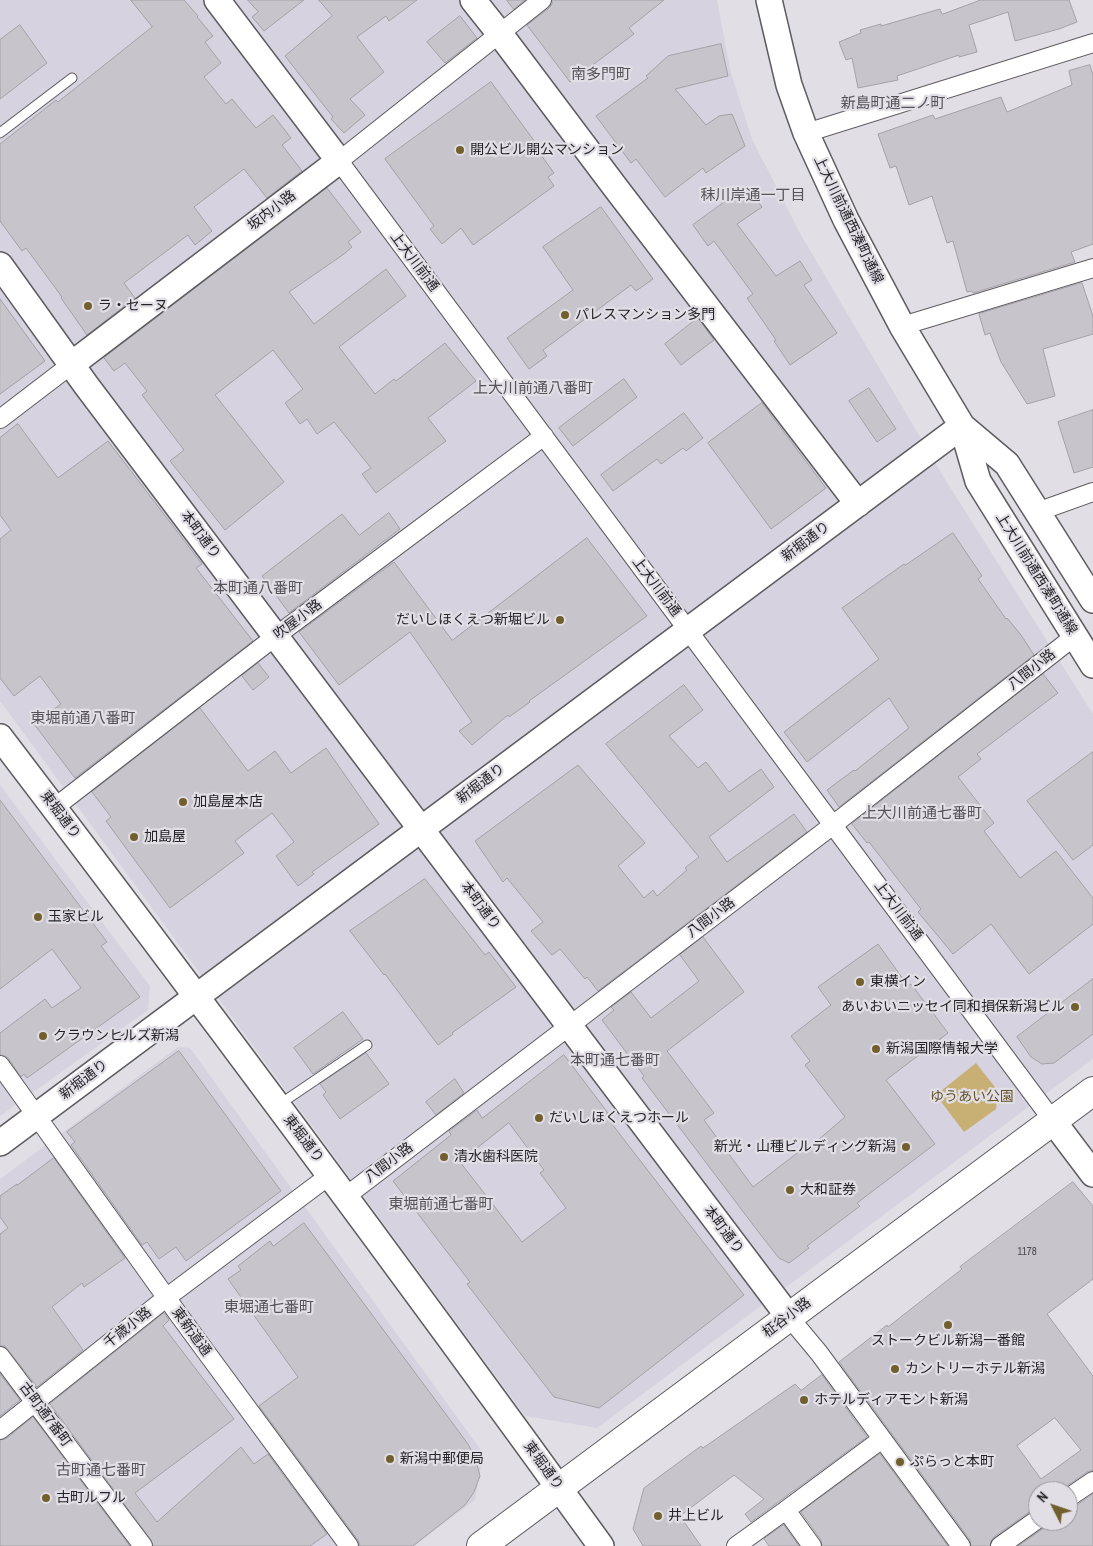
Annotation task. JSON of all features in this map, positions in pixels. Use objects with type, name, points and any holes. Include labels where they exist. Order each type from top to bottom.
[{"type":"highway","name":"柾谷小路","points":[[481,1546],[1093,1091]]},
{"type":"street","name":"上大川前通","points":[[217,0],[1093,1174]]},
{"type":"street","points":[[473,0],[858,504]]},
{"type":"street","name":"坂内小路","points":[[0,419],[339,161],[542,0]]},
{"type":"street","name":"上大川前通西湊町通線","points":[[769,0],[790,85],[806,134],[846,220],[902,326],[962,426],[978,481],[1093,665]]},
{"type":"street","points":[[806,134],[1093,43]]},
{"type":"street","name":"本町通り","points":[[0,265],[276,636],[789,1317],[819,1353],[961,1546]]},
{"type":"street","points":[[902,326],[1093,268]]},
{"type":"street","name":"上大川前通西湊町通線","points":[[962,426],[1007,464],[1093,600]]},
{"type":"street","name":"新堀通り","points":[[0,1143],[962,426]]},
{"type":"street","name":"吹屋小路","points":[[54,808],[276,636],[544,436]]},
{"type":"street","points":[[1037,512],[1093,492]]},
{"type":"street","name":"八間小路","points":[[345,1197],[833,825],[1075,636]]},
{"type":"street","name":"東堀通り","points":[[0,737],[278,1105],[601,1546]]},
{"type":"street","name":"東新道通","points":[[0,1066],[166,1298],[349,1546]]},
{"type":"street","name":"千歳小路","points":[[0,1430],[166,1298],[330,1175]]},
{"type":"street","name":"古町通7番町","points":[[0,1356],[144,1546]]},
{"type":"street","points":[[736,1546],[882,1439]]},
{"type":"street","points":[[1078,1491],[1093,1481]]},
{"type":"street","points":[[786,1510],[812,1546]]},
{"type":"street","points":[[1000,1546],[1028,1526]]},
{"type":"lane","points":[[0,133],[72,78]]},
{"type":"lane","points":[[278,1105],[367,1045]]},
{"type":"shaded area","points":[[0,0],[717,0],[731,73],[752,139],[801,235],[943,476],[1093,714],[1093,1059],[597,1428],[525,1416],[0,701]]},
{"type":"shaded area","points":[[0,785],[150,986],[148,1010],[0,1116]]},
{"type":"shaded area","points":[[178,1047],[190,1048],[483,1453],[475,1500],[414,1546],[0,1546],[0,1179]]},
{"type":"green space","name":"ゆうあい公園","points":[[976,1063],[998,1091],[996,1109],[964,1132],[936,1095]]},
{"type":"building","points":[[131,0],[184,0],[213,36],[205,42],[221,63],[204,77],[226,104],[232,99],[256,128],[273,115],[291,138],[282,145],[302,171],[267,198],[244,169],[194,207],[212,231],[195,245],[188,235],[124,283],[135,298],[87,335],[26,248],[22,251],[0,221],[0,144],[56,100],[58,102],[152,27]]},
{"type":"building","points":[[248,0],[304,0],[264,31],[252,17],[258,12]]},
{"type":"building","points":[[319,0],[417,0],[389,21],[386,16],[357,37],[384,72],[350,99],[365,115],[344,133],[331,119],[333,117],[285,56],[332,16]]},
{"type":"building","points":[[507,0],[525,0],[514,9]]},
{"type":"building","points":[[552,0],[664,0],[629,28],[634,34],[570,82],[527,25],[549,8]]},
{"type":"building","points":[[981,0],[1069,0],[1077,22],[1015,41],[1008,12],[969,25],[977,52],[959,57],[959,55],[897,76],[898,80],[858,88],[852,58],[846,60],[839,42],[861,33],[860,30],[940,9],[942,14]]},
{"type":"building","points":[[460,16],[477,38],[445,63],[427,42]]},
{"type":"building","points":[[20,25],[47,63],[0,99],[0,40]]},
{"type":"building","points":[[721,44],[728,76],[675,89],[706,125],[719,116],[732,114],[745,146],[706,173],[703,168],[665,197],[636,159],[631,163],[596,116],[648,78],[646,76],[668,56]]},
{"type":"building","points":[[1090,65],[1093,75],[1093,244],[1071,252],[1075,262],[973,293],[972,291],[967,292],[953,241],[947,243],[932,196],[909,205],[896,166],[890,168],[878,134],[933,115],[935,119],[1001,97],[1007,112],[1072,85],[1069,71]]},
{"type":"building","name":"開公ビル開公マンション","points":[[491,82],[535,142],[533,144],[554,173],[548,177],[554,186],[473,245],[461,228],[442,244],[430,229],[434,226],[385,159]]},
{"type":"building","points":[[747,186],[762,207],[737,224],[776,276],[800,261],[812,280],[804,285],[837,333],[790,365],[774,341],[776,340],[747,298],[753,294],[714,241],[708,246],[693,225]]},
{"type":"building","points":[[327,188],[361,232],[348,242],[352,247],[344,254],[289,292],[314,324],[386,269],[406,296],[339,347],[375,394],[394,379],[396,381],[445,343],[476,381],[428,418],[446,441],[376,493],[362,474],[371,468],[334,422],[317,434],[307,419],[300,424],[285,403],[303,389],[273,350],[215,395],[284,482],[225,530],[170,461],[184,450],[142,395],[147,391],[125,363],[114,371],[104,358]]},
{"type":"building","points":[[601,207],[653,279],[636,291],[631,285],[543,350],[547,356],[529,369],[507,338],[573,290],[543,247]]},
{"type":"building","points":[[1082,283],[1093,316],[1093,334],[1043,349],[1055,396],[1027,404],[1001,362],[990,333],[985,335],[979,314]]},
{"type":"building","points":[[0,299],[45,361],[0,394]]},
{"type":"building","points":[[698,318],[714,340],[681,365],[665,344]]},
{"type":"building","points":[[624,379],[637,397],[573,446],[559,428]]},
{"type":"building","points":[[869,388],[896,429],[877,442],[849,401]]},
{"type":"building","points":[[762,403],[826,488],[771,529],[708,443]]},
{"type":"building","points":[[1093,410],[1093,467],[1074,473],[1058,422]]},
{"type":"building","points":[[684,413],[703,438],[686,451],[683,448],[661,464],[657,459],[613,491],[601,475]]},
{"type":"building","points":[[18,424],[58,478],[108,441],[202,564],[196,568],[253,641],[75,778],[34,724],[61,704],[40,676],[14,696],[0,678],[0,539],[11,530],[0,515],[0,438]]},
{"type":"building","points":[[389,513],[400,529],[289,613],[262,576],[342,514],[359,535]]},
{"type":"building","points":[[953,533],[982,576],[978,579],[1034,655],[839,807],[827,790],[855,771],[909,728],[889,698],[807,762],[784,732],[879,659],[842,608],[904,564]]},
{"type":"building","points":[[587,538],[647,616],[509,717],[508,715],[472,745],[459,731],[472,722],[410,632],[339,685],[299,632],[394,562],[452,640]]},
{"type":"building","points":[[258,663],[269,677],[253,690],[242,676]]},
{"type":"building","points":[[1043,674],[1058,693],[977,754],[981,759],[958,777],[994,823],[984,831],[1020,878],[1056,851],[1093,898],[1093,924],[1029,974],[991,924],[953,954],[918,912],[921,909],[869,842],[867,843],[852,824]]},
{"type":"building","points":[[684,685],[703,710],[669,736],[698,768],[706,762],[729,792],[761,769],[774,787],[709,837],[727,862],[794,814],[807,832],[598,991],[587,977],[585,979],[560,949],[552,955],[531,931],[543,922],[507,878],[503,882],[475,841],[578,765],[645,843],[618,866],[644,898],[653,890],[657,896],[699,857],[606,744]]},
{"type":"building","points":[[200,708],[248,771],[275,751],[291,773],[326,748],[379,824],[312,872],[314,874],[298,886],[276,856],[294,842],[272,813],[235,841],[244,853],[170,908],[106,821],[111,817],[92,792]]},
{"type":"building","points":[[1093,752],[1093,845],[1073,860],[1027,801]]},
{"type":"building","points":[[0,800],[107,942],[101,946],[140,997],[27,1078],[24,1074],[21,1077],[8,1058],[0,1055],[0,1033],[45,999],[52,1008],[81,988],[52,949],[0,989]]},
{"type":"building","points":[[425,879],[485,955],[489,952],[516,987],[438,1045],[350,931]]},
{"type":"building","points":[[703,937],[744,992],[667,1051],[714,1113],[704,1120],[753,1187],[809,1144],[811,1146],[845,1117],[805,1065],[810,1061],[791,1036],[831,1005],[818,987],[878,944],[908,986],[911,984],[948,1033],[886,1080],[935,1144],[857,1203],[860,1206],[807,1246],[809,1248],[789,1263],[779,1258],[760,1234],[642,1078],[644,1076],[602,1020],[614,1010],[611,1007],[631,992],[651,1018],[699,981],[680,955]]},
{"type":"building","name":"あいおいニッセイ同和損保新潟ビル","points":[[1093,979],[1093,1034],[1054,1063],[1042,1064],[1031,1057],[1017,1037]]},
{"type":"building","points":[[343,1012],[363,1039],[313,1074],[294,1048]]},
{"type":"building","points":[[179,1051],[281,1191],[186,1261],[176,1247],[159,1259],[147,1242],[142,1245],[71,1145],[75,1142],[67,1132]]},
{"type":"building","points":[[366,1053],[389,1084],[340,1119],[323,1095],[326,1092],[320,1084]]},
{"type":"building","points":[[564,1055],[608,1113],[605,1115],[744,1295],[599,1408],[554,1397],[467,1284],[470,1282],[393,1181],[451,1135],[449,1131],[477,1110],[482,1118]],"holes":[[[509,1123],[544,1170],[540,1173],[566,1208],[522,1242],[460,1162]]]},
{"type":"building","points":[[455,1079],[464,1093],[436,1115],[426,1102]]},
{"type":"building","points":[[54,1158],[125,1258],[84,1287],[82,1283],[52,1307],[83,1350],[37,1387],[5,1346],[0,1346],[0,1234],[8,1228],[0,1217],[0,1196]]},
{"type":"building","points":[[1073,1182],[1093,1206],[1093,1279],[1047,1314],[1093,1376],[1093,1470],[1074,1481],[1028,1481],[1028,1513],[994,1537],[990,1546],[971,1546],[970,1540],[839,1362],[887,1325],[888,1327],[962,1269],[960,1267]],"holes":[[[1055,1418],[1081,1450],[1041,1479],[1017,1446]]]},
{"type":"building","points":[[304,1223],[468,1444],[475,1457],[480,1476],[474,1492],[465,1505],[413,1546],[360,1546],[358,1540],[259,1406],[298,1377],[228,1279],[241,1270],[238,1266],[270,1241],[273,1246]]},
{"type":"building","points":[[164,1313],[169,1320],[163,1326],[234,1419],[135,1493],[157,1522],[241,1447],[254,1464],[268,1454],[327,1534],[310,1546],[153,1546],[151,1540],[50,1404]]},
{"type":"building","points":[[0,1374],[20,1400],[0,1416]]},
{"type":"building","points":[[822,1375],[867,1437],[751,1522],[745,1514],[764,1499],[734,1475],[680,1516],[701,1546],[643,1546],[633,1529],[644,1488],[701,1446],[703,1448],[795,1384],[801,1390]]},
{"type":"building","points":[[33,1417],[130,1546],[0,1546],[0,1440],[7,1438]]},
{"type":"building","points":[[880,1454],[948,1546],[822,1546],[821,1540],[801,1512]]},
{"type":"building","points":[[1093,1494],[1093,1546],[1018,1546],[1040,1531],[1078,1531],[1078,1504]]},
{"type":"building","points":[[784,1525],[799,1546],[769,1546],[764,1539]]},
{"type":"place","name":"開公ビル開公マンション","points":[[460,150]]},
{"type":"place","name":"ラ・セーヌ","points":[[88,306]]},
{"type":"place","name":"パレスマンション多門","points":[[565,315]]},
{"type":"place","name":"だいしほくえつ新堀ビル","points":[[560,620]]},
{"type":"place","name":"加島屋本店","points":[[183,802]]},
{"type":"place","name":"加島屋","points":[[134,837]]},
{"type":"place","name":"玉家ビル","points":[[38,917]]},
{"type":"place","name":"東横イン","points":[[860,982]]},
{"type":"place","name":"あいおいニッセイ同和損保新潟ビル","points":[[1075,1007]]},
{"type":"place","name":"クラウンヒルズ新潟","points":[[43,1036]]},
{"type":"place","name":"新潟国際情報大学","points":[[876,1049]]},
{"type":"place","name":"だいしほくえつホール","points":[[539,1118]]},
{"type":"place","name":"新光・山種ビルディング新潟","points":[[906,1147]]},
{"type":"place","name":"清水歯科医院","points":[[444,1157]]},
{"type":"place","name":"大和証券","points":[[790,1190]]},
{"type":"place","name":"ストークビル新潟一番館","points":[[948,1325]]},
{"type":"place","name":"カントリーホテル新潟","points":[[895,1369]]},
{"type":"place","name":"ホテルディアモント新潟","points":[[804,1400]]},
{"type":"place","name":"新潟中郵便局","points":[[390,1459]]},
{"type":"place","name":"ぷらっと本町","points":[[900,1462]]},
{"type":"place","name":"古町ルフル","points":[[46,1498]]},
{"type":"place","name":"井上ビル","points":[[658,1516]]},
{"type":"district","name":"南多門町","points":[[601,75]]},
{"type":"district","name":"新島町通二ノ町","points":[[893,104]]},
{"type":"district","name":"秣川岸通一丁目","points":[[753,196]]},
{"type":"district","name":"上大川前通八番町","points":[[533,389]]},
{"type":"district","name":"本町通八番町","points":[[258,589]]},
{"type":"district","name":"東堀前通八番町","points":[[83,719]]},
{"type":"district","name":"上大川前通七番町","points":[[922,814]]},
{"type":"district","name":"本町通七番町","points":[[615,1061]]},
{"type":"district","name":"東堀前通七番町","points":[[441,1205]]},
{"type":"district","name":"東堀通七番町","points":[[269,1308]]},
{"type":"district","name":"古町通七番町","points":[[101,1471]]}]
